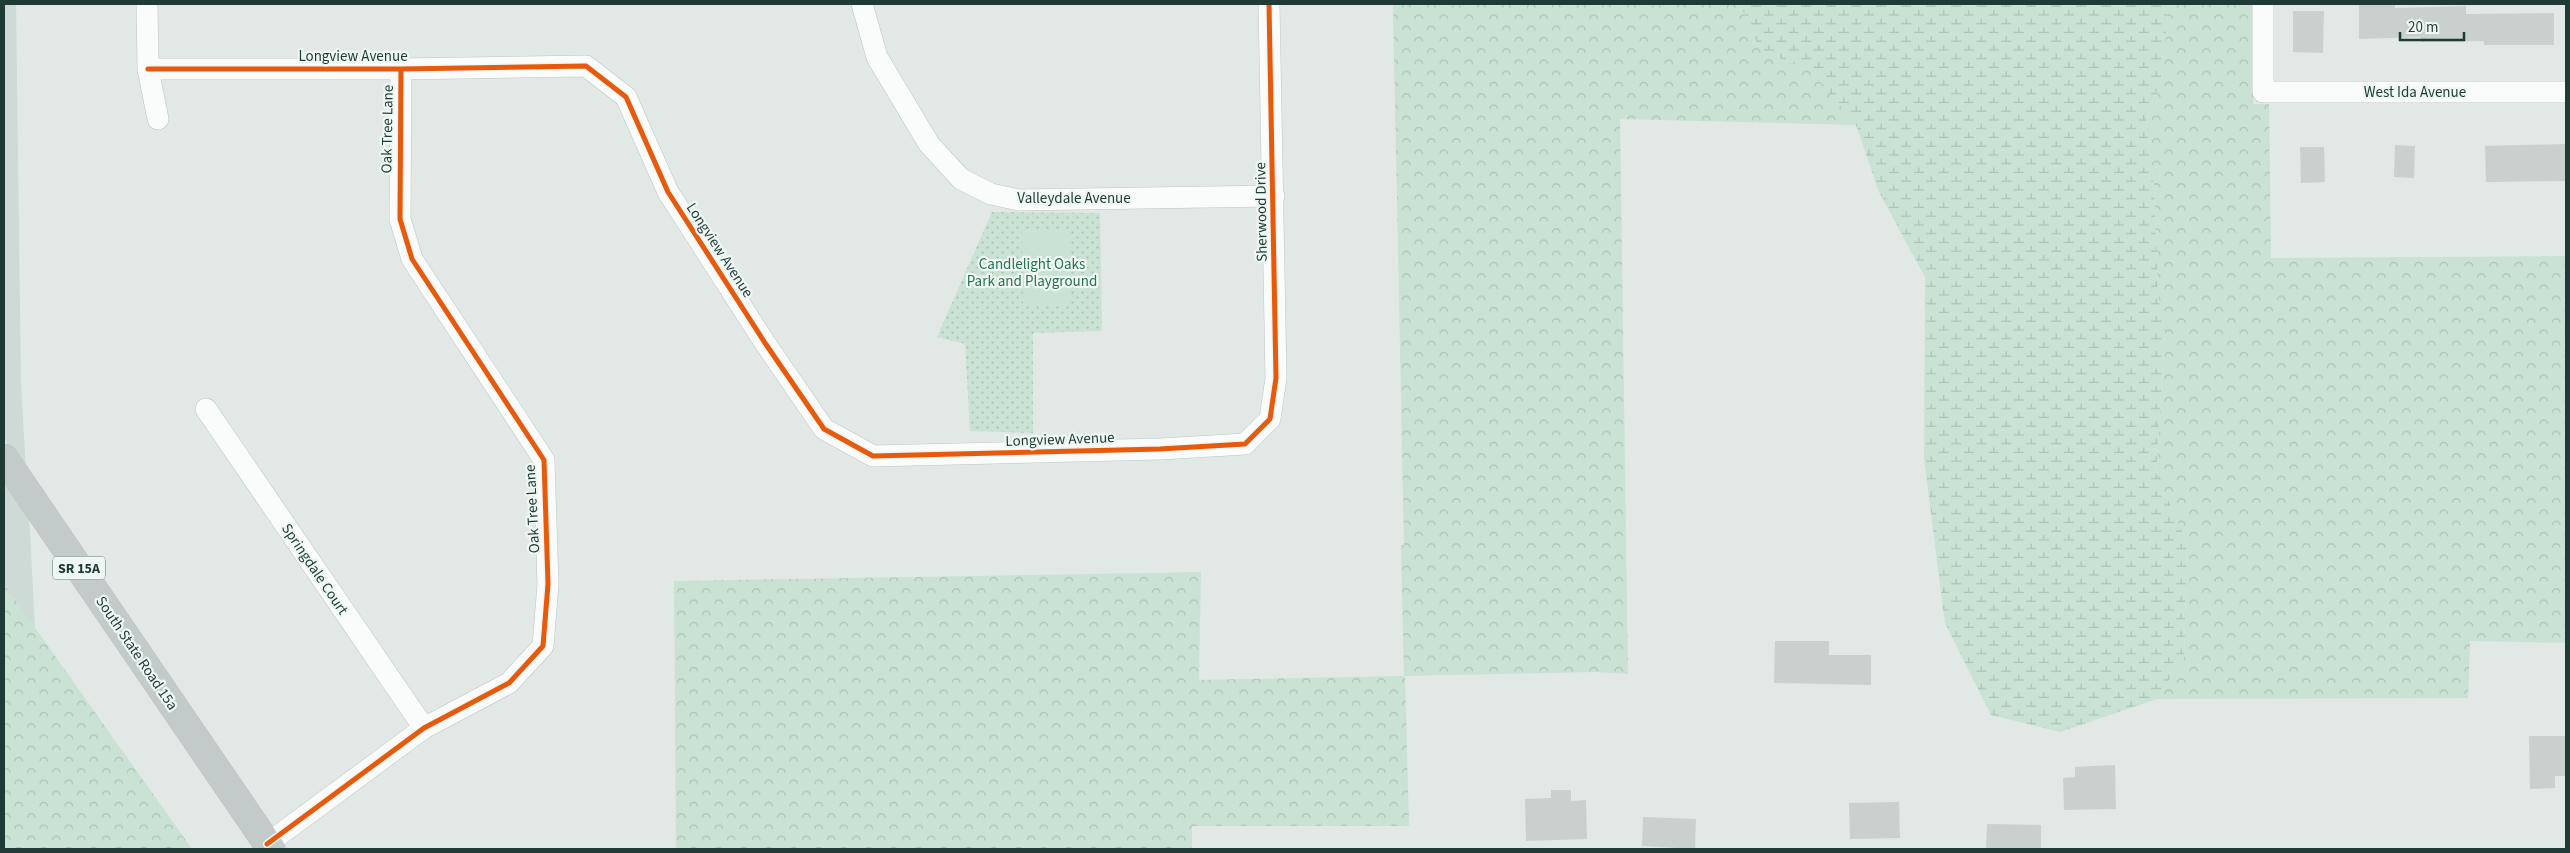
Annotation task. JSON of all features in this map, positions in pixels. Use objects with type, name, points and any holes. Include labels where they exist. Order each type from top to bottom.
[{"type":"highway","name":"South State Road 15a","points":[[4,458],[269,846]]},
{"type":"street","points":[[147,4],[148,69],[158,119]]},
{"type":"street","name":"Valleydale Avenue","points":[[862,4],[877,57],[930,144],[962,179],[991,194],[1019,200],[1274,196]]},
{"type":"street","name":"Sherwood Drive","points":[[1269,4],[1276,378],[1270,419]]},
{"type":"street","name":"West Ida Avenue","points":[[2263,4],[2263,92],[2566,92]]},
{"type":"street","name":"Longview Avenue","points":[[148,69],[401,69],[586,66],[626,98],[668,192],[765,343],[824,429],[873,456],[1160,449],[1245,444],[1270,419]]},
{"type":"street","name":"Oak Tree Lane","points":[[269,846],[424,728],[509,682],[543,646],[548,584],[544,460],[412,258],[400,219],[401,69]]},
{"type":"street","name":"Springdale Court","points":[[206,409],[424,728]]},
{"type":"shaded area","points":[[4,4],[16,4],[21,384],[26,471],[4,438]]},
{"type":"shaded area","points":[[4,478],[29,514],[35,629],[4,584]]},
{"type":"green space","points":[[1393,4],[1740,4],[1760,50],[1812,72],[1857,125],[1620,119],[1628,674],[1595,672],[1405,676],[1409,826],[1192,826],[1192,849],[676,849],[674,581],[1201,572],[1199,680],[1404,676],[1401,545],[1404,545]]},
{"type":"green space","points":[[1740,4],[2160,4],[2168,14],[2161,80],[2146,120],[2154,186],[2158,295],[2165,332],[2156,473],[2187,543],[2184,657],[2157,699],[2060,732],[1991,715],[1945,623],[1924,458],[1925,277],[1879,192],[1856,125],[1812,72],[1760,50]]},
{"type":"green space","points":[[2160,4],[2252,4],[2253,104],[2269,104],[2271,258],[2566,256],[2566,643],[2470,641],[2468,698],[2157,699],[2184,657],[2187,543],[2156,473],[2165,332],[2158,295],[2154,186],[2146,120],[2161,80],[2168,14]]},
{"type":"green space","name":"Candlelight Oaks Park and Playground","points":[[992,212],[1100,213],[1102,331],[1033,333],[1033,433],[970,431],[965,344],[937,337]]},
{"type":"green space","points":[[1070,229],[1070,304],[1023,304],[1022,230]]},
{"type":"green space","points":[[4,584],[192,849],[4,849]]},
{"type":"building","points":[[2359,4],[2395,4],[2395,8],[2466,6],[2466,14],[2554,13],[2554,45],[2484,45],[2484,41],[2421,42],[2421,37],[2359,39]]},
{"type":"building","points":[[2293,11],[2324,11],[2323,53],[2293,52]]},
{"type":"building","points":[[2566,144],[2566,181],[2486,182],[2485,146]]},
{"type":"building","points":[[2395,145],[2415,146],[2414,178],[2394,177]]},
{"type":"building","points":[[2300,147],[2324,147],[2325,182],[2301,183]]},
{"type":"building","points":[[1775,641],[1829,641],[1829,655],[1871,655],[1871,685],[1774,683]]},
{"type":"building","points":[[2529,736],[2566,736],[2566,776],[2555,776],[2555,788],[2530,789]]},
{"type":"building","points":[[2115,765],[2116,809],[2064,810],[2063,778],[2075,777],[2075,767]]},
{"type":"building","points":[[1551,790],[1571,790],[1571,801],[1586,800],[1587,839],[1526,841],[1525,799],[1551,798]]},
{"type":"building","points":[[1899,802],[1900,838],[1850,839],[1849,803]]},
{"type":"building","points":[[1643,817],[1696,819],[1695,849],[1642,846]]},
{"type":"building","points":[[1987,824],[2041,825],[2041,849],[1986,849]]},
{"type":"cycle path","points":[[148,69],[401,69],[586,66],[626,97],[668,192],[765,343],[824,429],[873,456],[1160,449],[1245,444],[1270,419],[1276,378],[1269,4]]},
{"type":"cycle path","points":[[267,844],[424,728],[509,683],[543,646],[548,584],[544,460],[412,259],[400,219],[401,69]]}]
